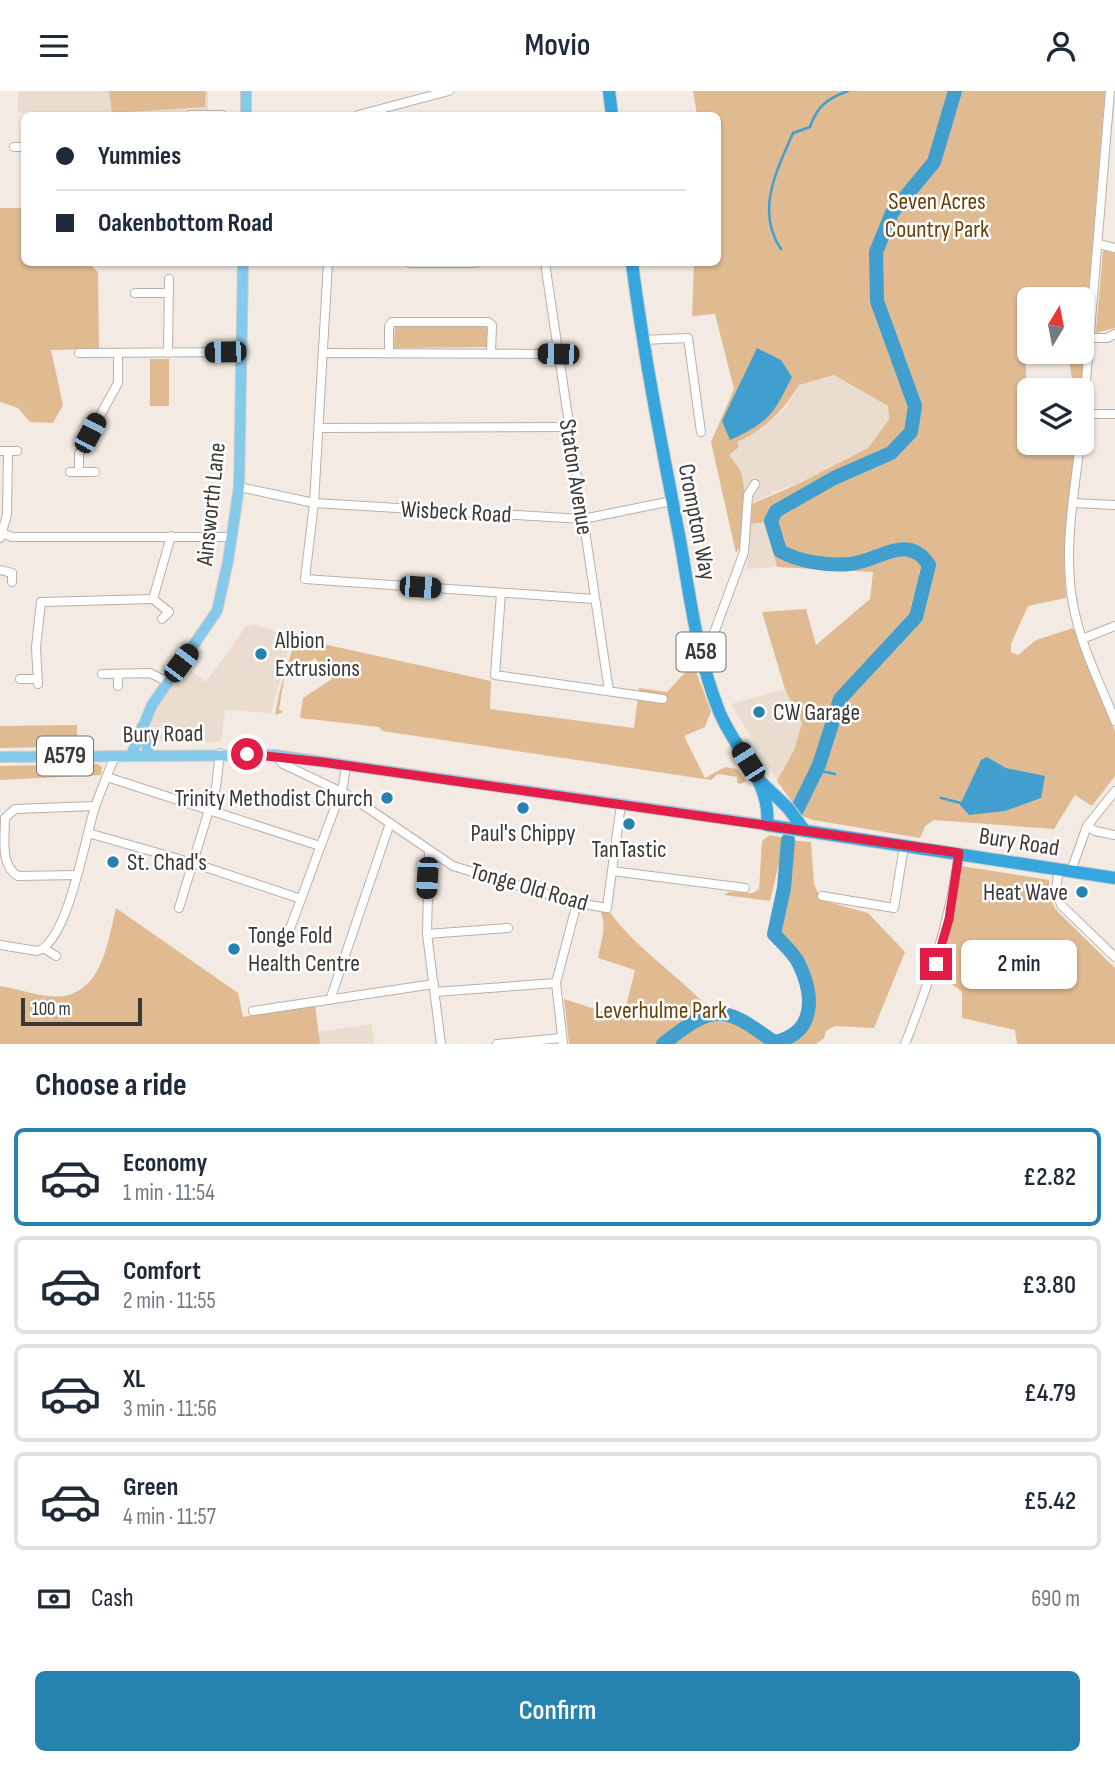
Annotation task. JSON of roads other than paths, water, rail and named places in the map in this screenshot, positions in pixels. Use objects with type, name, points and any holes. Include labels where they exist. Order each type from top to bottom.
[{"type":"highway","points":[[609,91],[612,112]]},
{"type":"highway","name":"Crompton Way","points":[[632,266],[642,340],[703,664],[719,712],[758,779],[773,826]]},
{"type":"highway","name":"Crompton Way","points":[[758,779],[805,831]]},
{"type":"highway","points":[[773,826],[778,799]]},
{"type":"highway","name":"Bury Road","points":[[773,826],[1115,878]]},
{"type":"main road","points":[[246,91],[246,112]]},
{"type":"main road","name":"Ainsworth Lane","points":[[131,756],[142,727],[168,683],[217,611],[239,487],[243,266]]},
{"type":"main road","points":[[142,727],[149,755]]},
{"type":"main road","name":"Bury Road","points":[[0,757],[220,753],[275,755],[773,826]]},
{"type":"street","points":[[369,112],[449,91]]},
{"type":"street","points":[[1094,296],[1110,91]]},
{"type":"street","points":[[14,147],[21,147]]},
{"type":"street","points":[[1105,169],[1115,170]]},
{"type":"street","points":[[1099,244],[1115,248]]},
{"type":"street","points":[[328,266],[314,503],[305,579],[594,599]]},
{"type":"street","name":"Staton Avenue","points":[[545,266],[609,691]]},
{"type":"street","points":[[168,353],[169,279]]},
{"type":"street","points":[[135,293],[169,293]]},
{"type":"street","points":[[389,353],[389,326],[392,322],[488,322],[492,324],[491,353]]},
{"type":"street","points":[[1094,338],[1107,338],[1115,334]]},
{"type":"street","points":[[642,340],[688,338],[701,432]]},
{"type":"street","points":[[79,353],[242,352]]},
{"type":"street","points":[[95,472],[74,472],[79,454],[118,383],[118,353]]},
{"type":"street","points":[[324,353],[558,354]]},
{"type":"street","points":[[1094,414],[1115,414]]},
{"type":"street","points":[[319,428],[569,427]]},
{"type":"street","points":[[8,451],[1,535],[232,537]]},
{"type":"street","points":[[1079,455],[1068,559],[1073,604],[1082,639],[1115,721]]},
{"type":"street","points":[[703,664],[744,552],[747,495],[755,484]]},
{"type":"street","name":"Wisbeck Road","points":[[239,487],[314,503],[583,519],[672,502]]},
{"type":"street","points":[[1074,503],[1115,505]]},
{"type":"street","points":[[153,599],[171,536]]},
{"type":"street","points":[[0,570],[12,573],[12,582]]},
{"type":"street","points":[[501,593],[495,675],[663,698]]},
{"type":"street","points":[[20,679],[38,681],[36,647],[41,602],[153,599],[169,612],[162,619]]},
{"type":"street","points":[[1082,639],[1115,626]]},
{"type":"street","points":[[102,674],[150,673],[168,683]]},
{"type":"street","points":[[118,674],[118,686]]},
{"type":"street","points":[[179,908],[209,807],[220,753]]},
{"type":"street","name":"Tonge Old Road","points":[[275,755],[283,764],[339,790],[453,866],[577,903],[607,908],[612,871]]},
{"type":"street","points":[[0,945],[37,951],[45,949],[59,929],[95,806],[115,756]]},
{"type":"street","points":[[285,942],[339,790],[343,786],[346,765]]},
{"type":"street","points":[[107,777],[209,807],[320,846]]},
{"type":"street","points":[[1115,790],[1087,826],[1056,888],[1061,905],[1115,957]]},
{"type":"street","points":[[621,804],[612,871],[745,888]]},
{"type":"street","points":[[77,874],[18,876],[10,872],[6,865],[5,818],[15,809],[95,806]]},
{"type":"street","points":[[330,1000],[390,823]]},
{"type":"street","points":[[1087,826],[1095,831],[1115,835]]},
{"type":"street","points":[[88,834],[193,863],[301,899]]},
{"type":"street","points":[[822,896],[894,908],[904,846]]},
{"type":"street","points":[[429,851],[427,934],[441,1044]]},
{"type":"street","points":[[905,1044],[933,975],[949,919],[959,853]]},
{"type":"street","points":[[497,1044],[563,1041],[556,983],[577,903]]},
{"type":"street","points":[[427,934],[508,928]]},
{"type":"street","points":[[45,949],[56,956]]},
{"type":"street","points":[[253,1011],[434,988],[556,983]]},
{"type":"water","points":[[757,348],[781,360],[792,377],[768,416],[753,428],[730,440],[722,421]]},
{"type":"water","points":[[987,757],[1006,768],[1045,776],[1041,798],[1005,811],[969,815],[960,805],[981,760]]},
{"type":"waterway","points":[[781,249],[773,235],[769,205],[781,161],[793,133],[810,127],[816,113],[824,104],[848,91]]},
{"type":"waterway","points":[[797,810],[819,765],[840,699],[916,617],[929,565],[921,555],[902,549],[850,564],[823,564],[805,560],[780,551],[771,521],[776,511],[834,478],[891,453],[911,432],[915,406],[877,301],[876,252],[892,213],[934,162],[955,91]]},
{"type":"waterway","points":[[817,770],[835,774]]},
{"type":"waterway","points":[[941,798],[961,803]]},
{"type":"waterway","points":[[663,1044],[695,1021],[719,1014],[742,1021],[774,1042],[788,1038],[804,1023],[809,1001],[804,976],[794,956],[774,934],[784,888],[788,840]]},
{"type":"place","name":"Albion Extrusions","points":[[261,654]]},
{"type":"place","name":"CW Garage","points":[[759,712]]},
{"type":"place","name":"Trinity Methodist Church","points":[[387,798]]},
{"type":"place","name":"Paul's Chippy","points":[[523,808]]},
{"type":"place","name":"TanTastic","points":[[629,824]]},
{"type":"place","name":"St. Chad's","points":[[113,862]]},
{"type":"place","name":"Heat Wave","points":[[1082,892]]},
{"type":"place","name":"Tonge Fold Health Centre","points":[[234,949]]},
{"type":"park label","name":"Seven Acres Country Park","points":[[937,215]]},
{"type":"park label","name":"Leverhulme Park","points":[[661,1010]]}]
